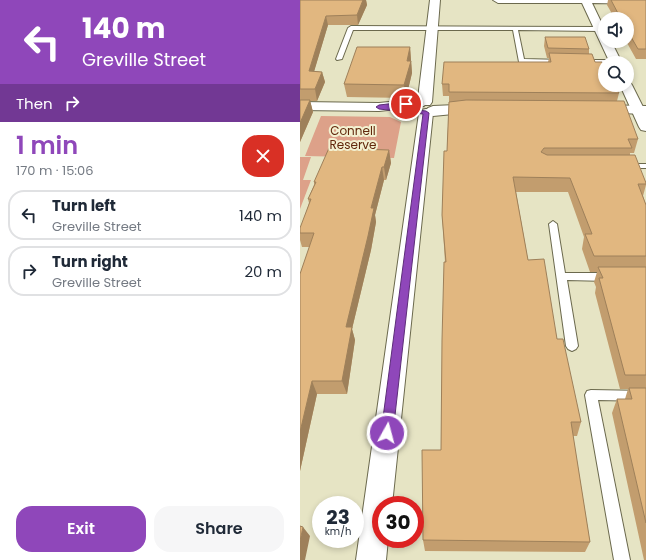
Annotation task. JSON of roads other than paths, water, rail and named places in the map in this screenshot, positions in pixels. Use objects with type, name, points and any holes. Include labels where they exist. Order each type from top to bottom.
[{"type":"street","points":[[371,560],[425,107],[425,90],[435,0]]},
{"type":"street","points":[[498,0],[646,1]]},
{"type":"street","points":[[585,0],[598,27]]},
{"type":"street","points":[[630,92],[642,110],[646,127]]},
{"type":"street","points":[[300,106],[490,108]]},
{"type":"street","points":[[583,109],[642,110]]},
{"type":"lane","points":[[339,59],[351,28],[598,29]]},
{"type":"lane","points":[[515,29],[521,61],[569,61]]},
{"type":"lane","points":[[577,61],[598,62]]},
{"type":"lane","points":[[615,166],[646,166]]},
{"type":"lane","points":[[553,224],[572,346]]},
{"type":"lane","points":[[561,276],[615,277]]},
{"type":"lane","points":[[622,560],[591,395],[646,396]]},
{"type":"park label","name":"Connell Reserve","points":[[353,137]]}]
